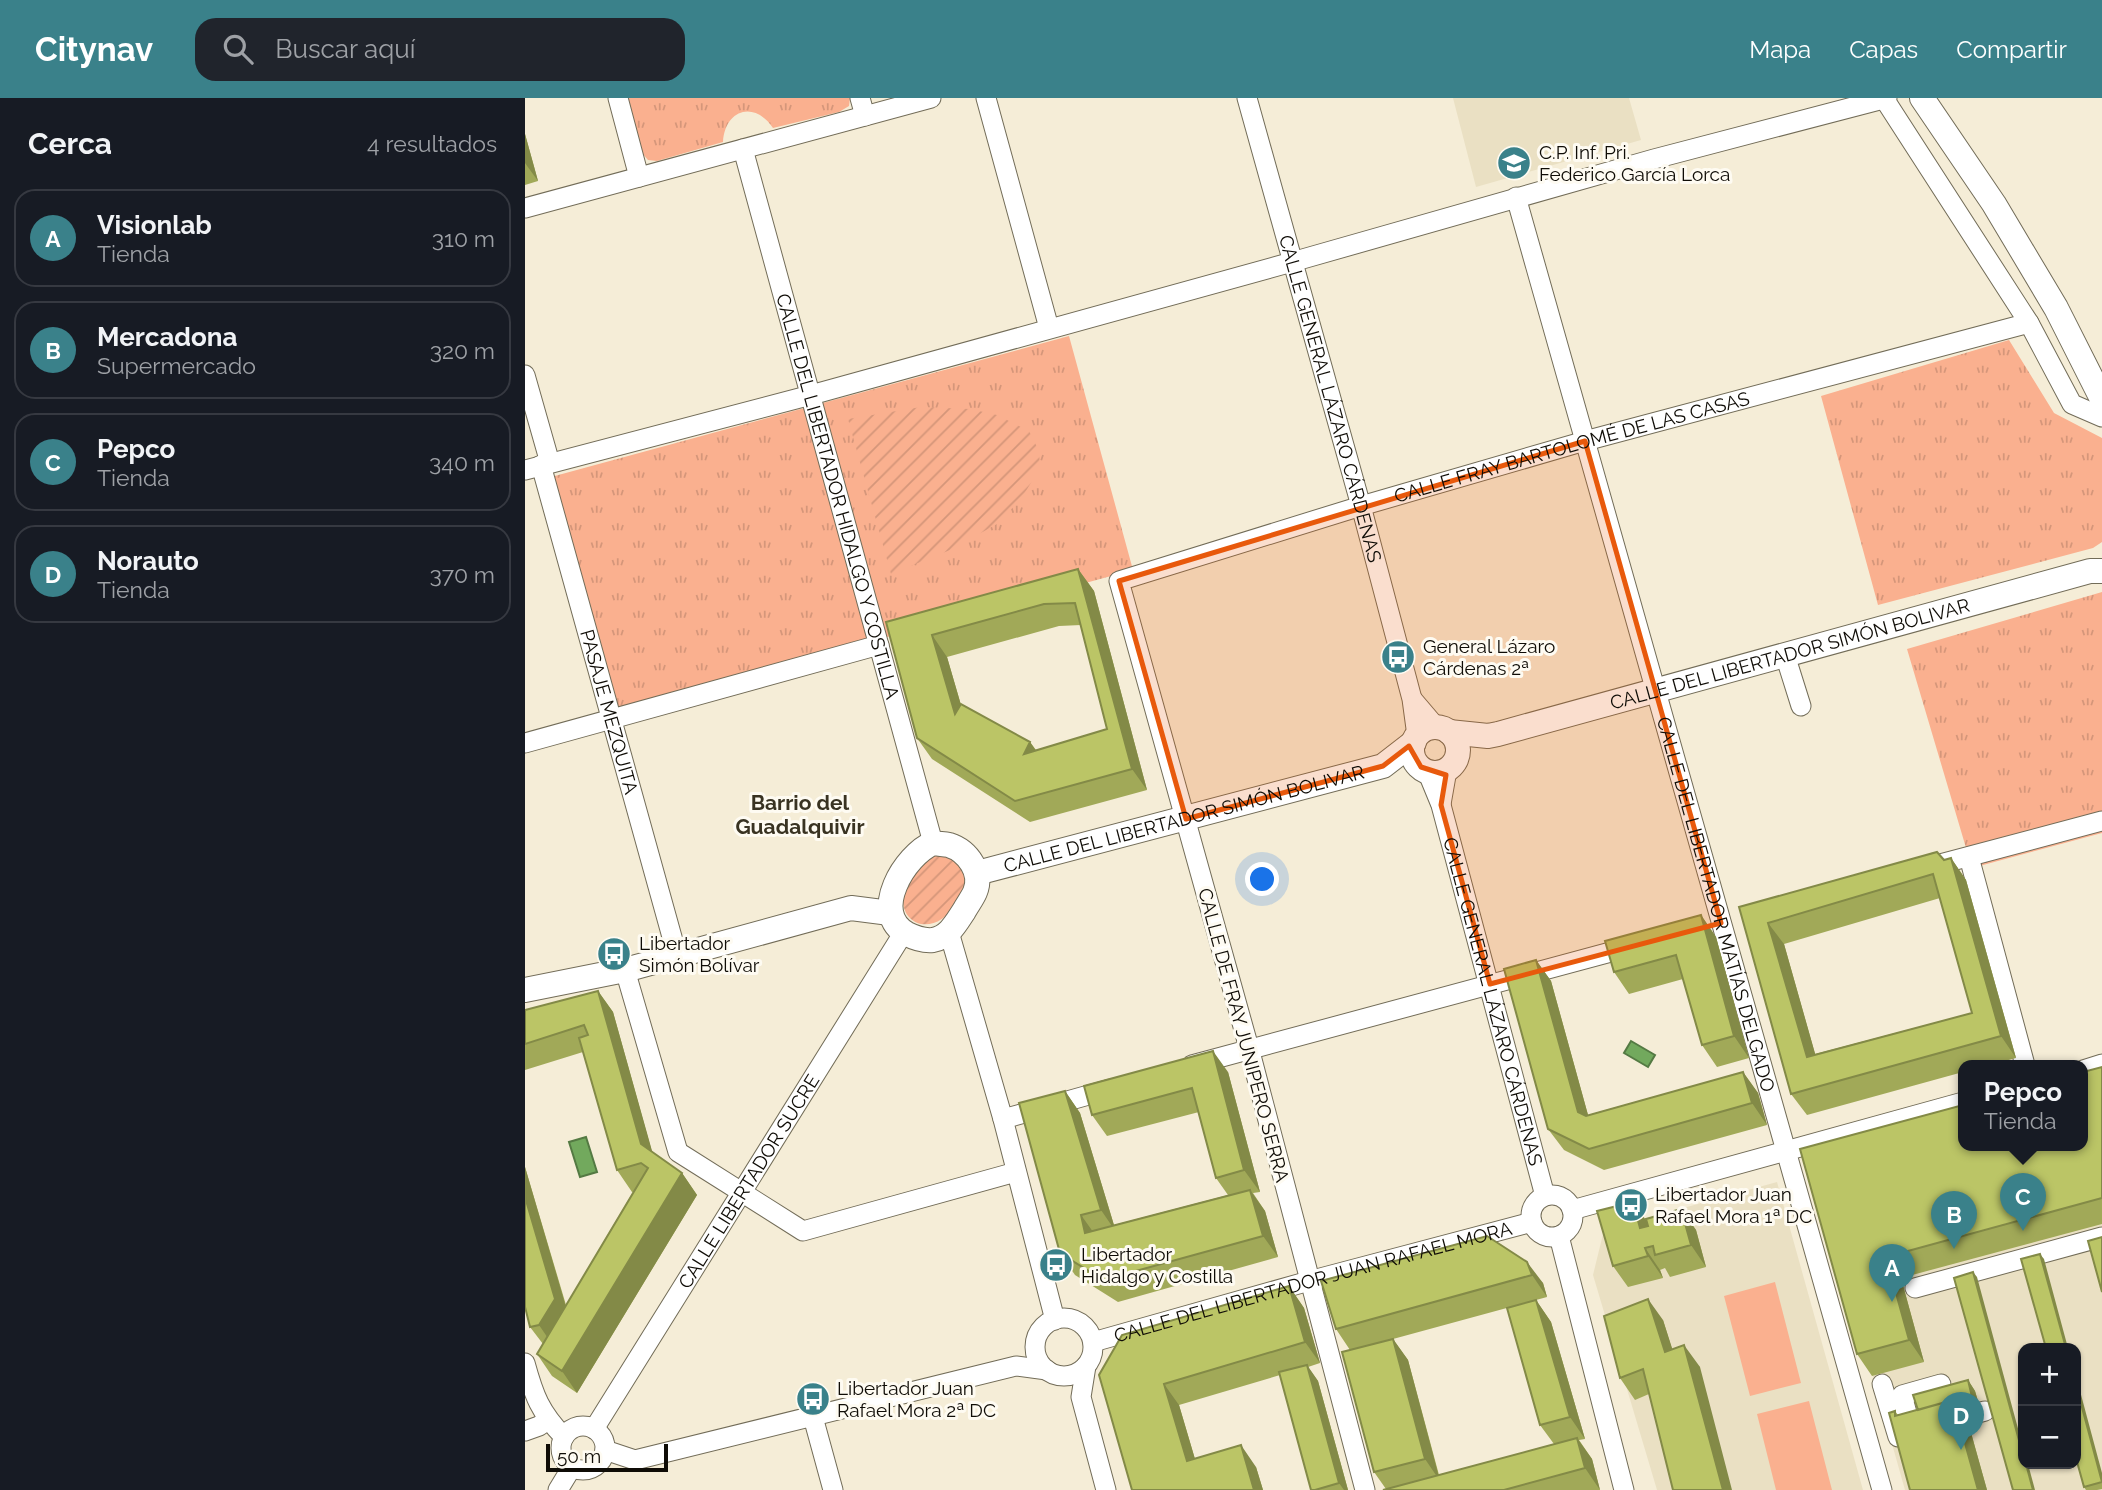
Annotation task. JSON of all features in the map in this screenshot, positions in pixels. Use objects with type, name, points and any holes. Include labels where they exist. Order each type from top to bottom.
[{"type":"main road","points":[[1922,98],[1994,204],[2056,308],[2102,399]]},
{"type":"main road","name":"CALLE DEL LIBERTADOR SIMÓN BOLIVAR","points":[[977,873],[1389,763],[1438,766],[1488,736],[2098,568]]},
{"type":"main road","points":[[1429,734],[1457,744],[1438,766],[1413,756],[1429,734]]},
{"type":"main road","name":"CALLE DEL LIBERTADOR SIMÓN BOLIVAR","points":[[1389,763],[1429,734],[1488,736]]},
{"type":"main road","points":[[525,990],[625,970],[851,908],[897,922],[918,939],[934,940],[949,932],[975,892],[977,873],[964,854],[950,845],[933,843],[921,848],[907,866],[890,900],[897,922]]},
{"type":"street","points":[[618,98],[639,177]]},
{"type":"street","points":[[525,208],[743,149],[863,107],[930,98]]},
{"type":"street","points":[[986,98],[1049,328]]},
{"type":"street","name":"CALLE GENERAL LÁZARO CÁRDENAS","points":[[1247,98],[1412,699],[1429,734]]},
{"type":"street","points":[[539,466],[811,395],[1654,159],[1886,99],[2029,323],[2073,404],[2102,417]]},
{"type":"street","name":"CALLE DEL LIBERTADOR HIDALGO Y COSTILLA","points":[[743,149],[933,843]]},
{"type":"street","name":"CALLE DEL LIBERTADOR MATÍAS DELGADO","points":[[1516,197],[1882,1490]]},
{"type":"street","name":"CALLE FRAY BARTOLOMÉ DE LAS CASAS","points":[[1119,581],[1361,506],[1585,441],[2029,323]]},
{"type":"street","name":"PASAJE MEZQUITA","points":[[525,375],[539,466],[677,955]]},
{"type":"street","name":"CALLE DE FRAY JUNIPERO SERRA","points":[[1119,581],[1249,1048],[1365,1490]]},
{"type":"street","points":[[525,743],[879,645]]},
{"type":"street","points":[[1785,655],[1801,706]]},
{"type":"street","name":"CALLE GENERAL LÁZARO CÁRDENAS","points":[[1438,766],[1440,805],[1545,1196]]},
{"type":"street","points":[[1915,871],[2102,821]]},
{"type":"street","points":[[1969,857],[2024,1060]]},
{"type":"street","name":"CALLE LIBERTADOR SUCRE","points":[[594,1429],[741,1192],[897,922]]},
{"type":"street","points":[[949,932],[1003,1119],[1055,1320]]},
{"type":"street","points":[[1172,1071],[1249,1048],[1657,940]]},
{"type":"street","points":[[625,970],[678,1152],[803,1231],[1017,1172]]},
{"type":"street","points":[[1003,1119],[1133,1082]]},
{"type":"street","points":[[1572,1210],[1958,1103]]},
{"type":"street","points":[[1545,1196],[1565,1199],[1572,1210],[1569,1229],[1559,1236],[1546,1236],[1532,1223],[1532,1209],[1535,1203],[1545,1196]]},
{"type":"street","name":"CALLE DEL LIBERTADOR JUAN RAFAEL MORA","points":[[1093,1342],[1309,1281],[1532,1223]]},
{"type":"street","points":[[1559,1236],[1624,1490]]},
{"type":"street","points":[[1915,1288],[2102,1237]]},
{"type":"street","points":[[605,1450],[635,1460],[1016,1366],[1028,1357],[1041,1329],[1055,1320],[1074,1320],[1083,1325],[1093,1342],[1093,1350],[1081,1384],[1081,1398],[1106,1490]]},
{"type":"street","points":[[1035,1345],[1040,1363],[1053,1373],[1069,1393],[1094,1490]]},
{"type":"street","points":[[525,1363],[533,1391],[548,1420],[564,1437]]},
{"type":"street","points":[[1016,1366],[1073,1375],[1086,1366]]},
{"type":"street","points":[[1882,1384],[1902,1450]]},
{"type":"street","points":[[1941,1384],[1902,1395],[1912,1431],[1985,1411]]},
{"type":"street","points":[[813,1417],[833,1490]]},
{"type":"street","points":[[525,1431],[548,1420]]},
{"type":"street","points":[[580,1426],[594,1429],[603,1438],[605,1450],[599,1463],[593,1467],[572,1467],[563,1457],[561,1450],[564,1437],[580,1426]]},
{"type":"street","points":[[558,1490],[572,1467]]},
{"type":"highlighted area","points":[[1585,441],[1721,923],[1490,984],[1441,805],[1446,775],[1421,767],[1409,746],[1383,766],[1186,819],[1119,581]]},
{"type":"shaded area","name":"C.P. Inf. Pri. Federico García Lorca","points":[[1453,98],[1629,98],[1641,140],[1476,187]]},
{"type":"shaded area","points":[[1631,1041],[1655,1055],[1648,1067],[1624,1053]]},
{"type":"shaded area","points":[[2102,1093],[2102,1490],[1905,1490],[1815,1171],[1958,1146],[1958,1151],[2088,1151],[2088,1131]]},
{"type":"shaded area","points":[[586,1137],[597,1172],[580,1177],[569,1142]]},
{"type":"shaded area","points":[[1777,1182],[1863,1490],[1657,1490],[1593,1275],[1604,1230]]},
{"type":"green space","points":[[626,98],[850,98],[849,106],[839,112],[773,128],[757,114],[742,112],[729,122],[723,142],[657,161],[648,160],[641,152]]},
{"type":"green space","points":[[1069,336],[1133,570],[605,714],[540,480]]},
{"type":"green space","points":[[2009,340],[2054,413],[2102,438],[2102,542],[2093,548],[1878,605],[1821,396]]},
{"type":"green space","points":[[921,407],[970,409],[997,415],[1029,431],[1039,451],[1040,468],[1021,499],[997,524],[950,550],[891,574],[848,419]]},
{"type":"green space","points":[[2102,592],[2102,833],[1972,868],[1907,649]]},
{"type":"green space","points":[[939,853],[964,866],[965,888],[947,915],[936,922],[915,922],[908,916],[904,895],[918,867]]},
{"type":"green space","points":[[1775,1282],[1801,1383],[1750,1396],[1724,1296]]},
{"type":"green space","points":[[1809,1401],[1832,1490],[1776,1490],[1757,1414]]},
{"type":"building","points":[[1078,569],[1132,769],[1015,801],[917,738],[886,622]],"holes":[[[1075,603],[1107,729],[1024,754],[1030,742],[961,704],[955,714],[932,635],[1044,604]]]},
{"type":"building","points":[[1937,852],[1944,860],[1951,858],[2001,1036],[1791,1094],[1739,907]],"holes":[[[1933,874],[1972,1013],[1807,1057],[1768,923]]]},
{"type":"building","points":[[1701,915],[1734,1036],[1702,1045],[1676,955],[1614,972],[1605,941]]},
{"type":"building","points":[[1536,960],[1578,1112],[1586,1116],[1743,1072],[1752,1103],[1589,1149],[1548,1129],[1504,969]]},
{"type":"building","points":[[598,991],[641,1144],[682,1173],[562,1371],[537,1354],[648,1168],[641,1163],[617,1170],[579,1038],[588,1035],[584,1025],[525,1044],[525,1010]]},
{"type":"building","points":[[1213,1051],[1244,1170],[1216,1178],[1192,1088],[1092,1115],[1084,1086]]},
{"type":"building","points":[[2102,1067],[2102,1198],[1886,1257],[1909,1340],[1857,1354],[1800,1149],[1958,1106],[1958,1151],[2088,1151],[2088,1071]]},
{"type":"building","points":[[1065,1091],[1101,1210],[1081,1215],[1085,1233],[1250,1190],[1263,1236],[1103,1280],[1060,1253],[1019,1103]]},
{"type":"building","points":[[525,1197],[555,1299],[539,1325],[530,1327],[525,1307]]},
{"type":"building","points":[[1633,1202],[1640,1228],[1648,1226],[1646,1219],[1681,1209],[1691,1245],[1655,1255],[1653,1246],[1645,1248],[1648,1256],[1613,1266],[1597,1211]]},
{"type":"building","points":[[1487,1236],[1527,1262],[1532,1275],[1336,1329],[1321,1281]]},
{"type":"building","points":[[2102,1237],[2102,1292],[2088,1241]]},
{"type":"building","points":[[2040,1254],[2065,1343],[2045,1343],[2021,1259]]},
{"type":"building","points":[[1973,1272],[2018,1437],[2018,1469],[2027,1469],[2033,1490],[2013,1490],[1954,1278]]},
{"type":"building","points":[[1289,1286],[1305,1342],[1164,1384],[1187,1461],[1241,1445],[1254,1490],[1132,1490],[1099,1375],[1122,1335]]},
{"type":"building","points":[[1648,1299],[1665,1352],[1684,1345],[1723,1490],[1673,1490],[1643,1369],[1620,1378],[1604,1316]]},
{"type":"building","points":[[1536,1300],[1570,1417],[1540,1425],[1507,1308]]},
{"type":"building","points":[[1393,1339],[1425,1459],[1374,1472],[1342,1352]]},
{"type":"building","points":[[1307,1365],[1339,1483],[1315,1490],[1311,1490],[1279,1372]]},
{"type":"building","points":[[1968,1380],[1972,1397],[1918,1410],[1913,1395]]},
{"type":"building","points":[[1953,1400],[1978,1490],[1910,1490],[1889,1413],[1895,1411],[1895,1416]]},
{"type":"building","points":[[2081,1404],[2102,1482],[2084,1487],[2079,1469]]},
{"type":"building","points":[[1577,1438],[1585,1468],[1504,1490],[1383,1490]]},
{"type":"place","name":"C.P. Inf. Pri. Federico García Lorca","points":[[1514,163]]},
{"type":"place","name":"General Lázaro Cárdenas 2ª","points":[[1398,657]]},
{"type":"place","name":"Libertador Simón Bolívar","points":[[614,954]]},
{"type":"place","name":"Libertador Juan Rafael Mora 1ª DC","points":[[1631,1205]]},
{"type":"place","name":"Pepco","points":[[2023,1231]]},
{"type":"place","name":"Mercadona","points":[[1954,1249]]},
{"type":"place","name":"Libertador Hidalgo y Costilla","points":[[1056,1265]]},
{"type":"place","name":"Visionlab","points":[[1892,1302]]},
{"type":"place","name":"Libertador Juan Rafael Mora 2ª DC","points":[[813,1399]]},
{"type":"place","name":"Norauto","points":[[1961,1450]]},
{"type":"district","name":"Barrio del Guadalquivir","points":[[800,814]]}]
